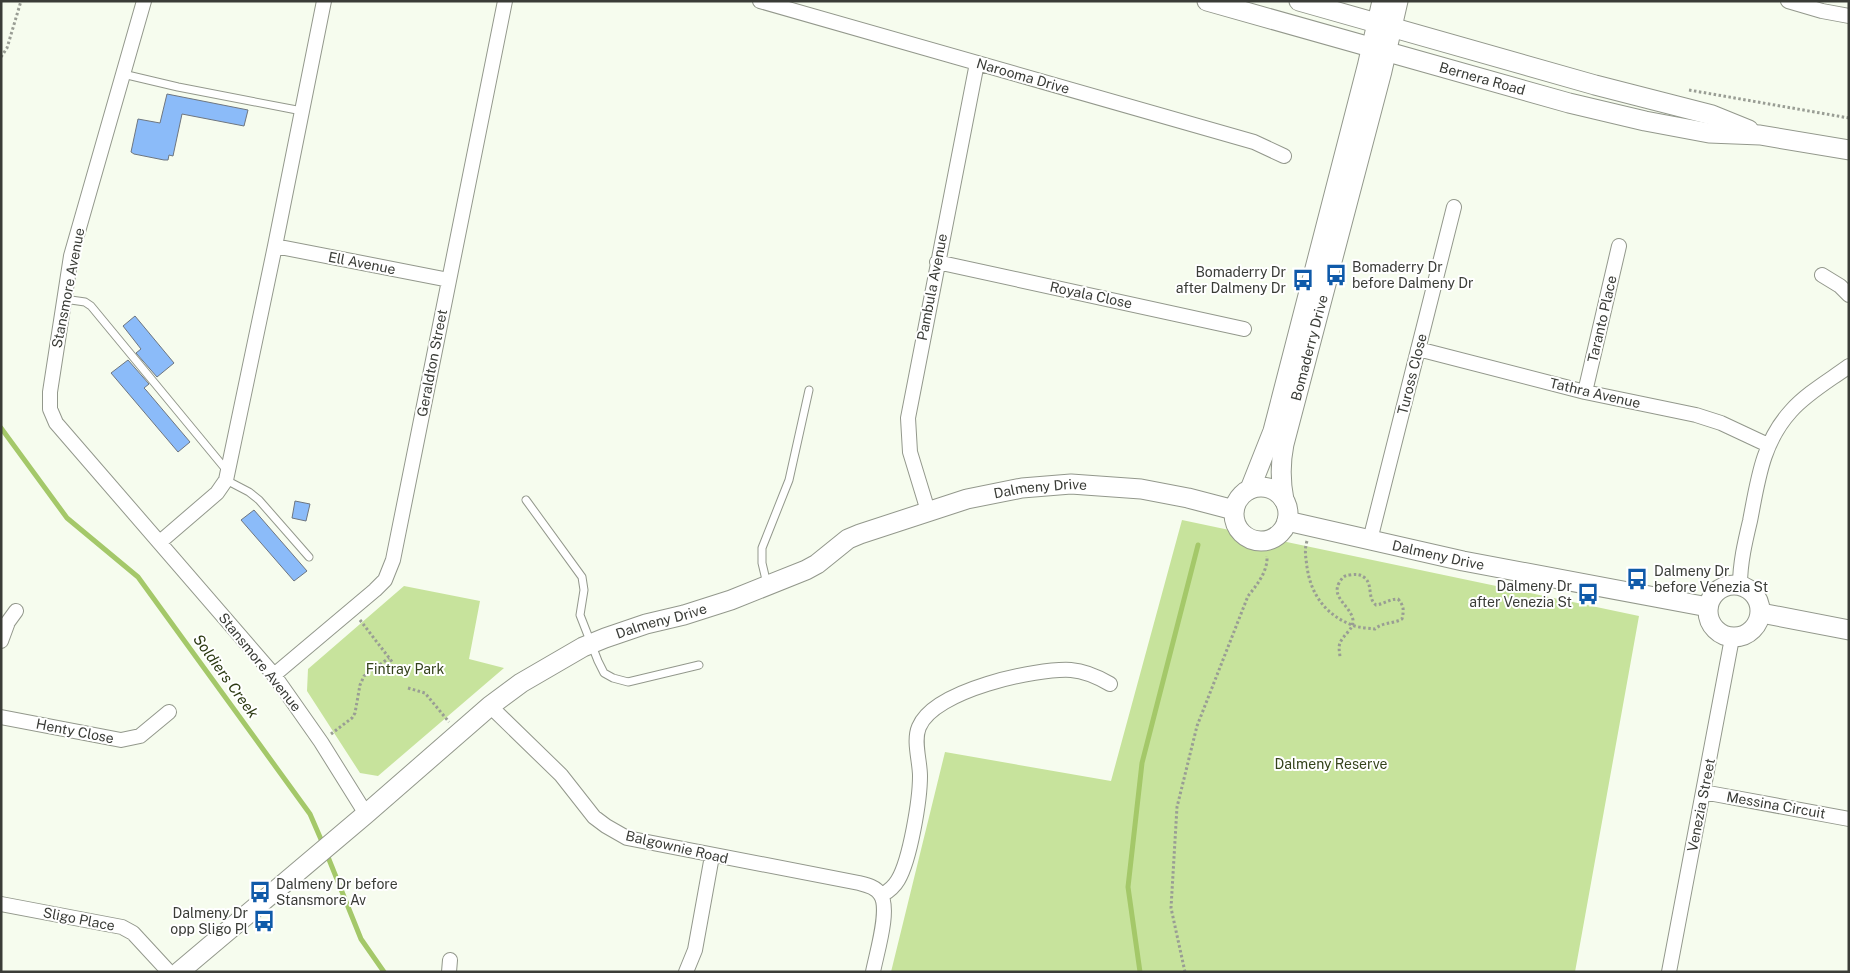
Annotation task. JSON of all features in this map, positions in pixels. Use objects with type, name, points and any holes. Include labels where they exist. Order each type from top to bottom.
[{"type":"street","name":"Stansmore Avenue","points":[[144,1],[76,240],[64,299],[50,392],[50,409],[56,423],[274,675],[321,742],[366,814]]},
{"type":"street","points":[[160,542],[221,489],[227,476],[324,1]]},
{"type":"street","name":"Geraldton Street","points":[[274,675],[384,580],[393,560],[504,1]]},
{"type":"street","name":"Narooma Drive","points":[[760,1],[1254,142],[1284,156]]},
{"type":"street","name":"Bernera Road","points":[[1208,1],[1569,103],[1645,121],[1709,133],[1760,135],[1849,150]]},
{"type":"street","name":"Bernera Road","points":[[1299,1],[1550,72],[1712,115],[1760,135]]},
{"type":"street","points":[[1382,1],[1385,25]]},
{"type":"street","points":[[1380,49],[1385,25],[1398,1]]},
{"type":"street","points":[[1788,1],[1822,11],[1849,16]]},
{"type":"street","name":"Bomaderry Drive","points":[[1250,489],[1272,431],[1380,49]]},
{"type":"street","name":"Bomaderry Drive","points":[[1284,500],[1280,484],[1280,465],[1284,444],[1380,49]]},
{"type":"street","name":"Pambula Avenue","points":[[928,511],[913,465],[907,430],[910,403],[977,63]]},
{"type":"street","name":"Tuross Close","points":[[1370,540],[1454,207]]},
{"type":"street","name":"Ell Avenue","points":[[275,246],[449,280]]},
{"type":"street","name":"Taranto Place","points":[[1585,392],[1619,246]]},
{"type":"street","name":"Royala Close","points":[[937,262],[1244,329]]},
{"type":"street","points":[[1822,275],[1840,286],[1849,295]]},
{"type":"street","name":"Tathra Avenue","points":[[1418,349],[1585,392],[1696,415],[1721,423],[1768,445]]},
{"type":"street","points":[[1740,585],[1740,569],[1754,496],[1768,445],[1777,428],[1793,409],[1849,366]]},
{"type":"street","name":"Dalmeny Drive","points":[[179,972],[490,706],[542,670],[591,644],[646,624],[684,615],[731,600],[816,564],[848,538],[967,499],[998,492],[1071,484],[1141,489],[1188,498],[1234,510]]},
{"type":"street","points":[[1266,487],[1276,492],[1284,500],[1288,510],[1287,521],[1283,530],[1276,537],[1266,541],[1254,541],[1240,532],[1234,522],[1234,510],[1241,496],[1250,489],[1266,487]]},
{"type":"street","name":"Dalmeny Drive","points":[[1287,521],[1463,561],[1708,608]]},
{"type":"street","points":[[1729,585],[1740,585],[1754,593],[1759,602],[1761,613],[1758,623],[1752,631],[1743,637],[1732,638],[1722,635],[1714,628],[1709,618],[1708,608],[1712,597],[1719,590],[1729,585]]},
{"type":"street","points":[[1,641],[8,622],[16,611]]},
{"type":"street","points":[[1761,613],[1849,630]]},
{"type":"street","name":"Venezia Street","points":[[1670,972],[1732,638]]},
{"type":"street","points":[[873,972],[884,911],[882,895],[891,889],[898,880],[903,868],[918,800],[920,776],[917,738],[919,727],[932,711],[976,688],[1010,678],[1042,672],[1080,671],[1101,678],[1110,684]]},
{"type":"street","name":"Balgownie Road","points":[[490,706],[561,775],[594,817],[610,829],[633,840],[868,885],[875,888],[882,895]]},
{"type":"street","name":"Henty Close","points":[[1,718],[121,740],[140,736],[170,712]]},
{"type":"street","name":"Messina Circuit","points":[[1703,792],[1849,819]]},
{"type":"street","points":[[686,972],[695,950],[712,856]]},
{"type":"street","name":"Sligo Place","points":[[1,904],[122,927],[132,933],[169,972]]},
{"type":"lane","points":[[123,74],[187,89],[302,111]]},
{"type":"lane","points":[[64,299],[85,302],[91,306],[227,476],[259,500],[309,557]]},
{"type":"lane","points":[[767,585],[762,563],[762,548],[789,480],[809,390]]},
{"type":"lane","points":[[526,500],[582,577],[584,590],[580,615],[604,673],[613,678],[628,682],[698,665]]},
{"type":"path","points":[[1,57],[7,48],[21,1]]},
{"type":"path","points":[[1312,526],[1304,549],[1308,575],[1316,599],[1333,614],[1353,626],[1375,630],[1380,625],[1402,619],[1403,604],[1398,599],[1391,599],[1376,605],[1372,602],[1366,578],[1359,574],[1346,575],[1342,578],[1337,587],[1337,594],[1351,613],[1353,626],[1340,642],[1340,658]]},
{"type":"path","points":[[1185,972],[1171,908],[1177,807],[1197,726],[1248,596],[1260,582],[1268,562],[1267,556]]},
{"type":"path","points":[[352,609],[392,663]]},
{"type":"path","points":[[321,742],[352,718],[355,713],[362,679],[389,658]]},
{"type":"path","points":[[408,688],[425,693],[459,734]]},
{"type":"green space","name":"Dalmeny Reserve","points":[[1182,520],[1639,616],[1575,972],[891,972],[945,752],[1111,781]]},
{"type":"green space","name":"Fintray Park","points":[[404,586],[480,601],[469,659],[504,668],[378,776],[360,773],[307,691],[308,669]]},
{"type":"building","points":[[167,94],[248,110],[244,126],[182,114],[173,156],[169,155],[168,160],[164,160],[134,154],[131,152],[138,119],[160,123]]},
{"type":"building","points":[[135,316],[174,363],[157,377],[136,353],[141,349],[123,326]]},
{"type":"building","points":[[128,360],[149,384],[144,388],[190,442],[178,452],[111,373]]},
{"type":"building","points":[[295,501],[310,504],[306,521],[292,518]]},
{"type":"building","points":[[254,510],[307,571],[294,581],[241,520]]},
{"type":"waterway","name":"Soldiers Creek","points":[[1,428],[67,518],[138,577],[310,814],[323,844]]},
{"type":"waterway","points":[[1140,972],[1128,887],[1142,763],[1198,545]]},
{"type":"waterway","name":"Soldiers Creek","points":[[326,852],[361,939],[384,972]]},
{"type":"place","name":"Bomaderry Dr before Dalmeny Dr","points":[[1336,275]]},
{"type":"place","name":"Bomaderry Dr after Dalmeny Dr","points":[[1303,280]]},
{"type":"place","name":"Dalmeny Dr before Venezia St","points":[[1637,579]]},
{"type":"place","name":"Dalmeny Dr after Venezia St","points":[[1588,594]]},
{"type":"place","name":"Dalmeny Dr before Stansmore Av","points":[[260,892]]},
{"type":"place","name":"Dalmeny Dr opp Sligo Pl","points":[[264,921]]}]
